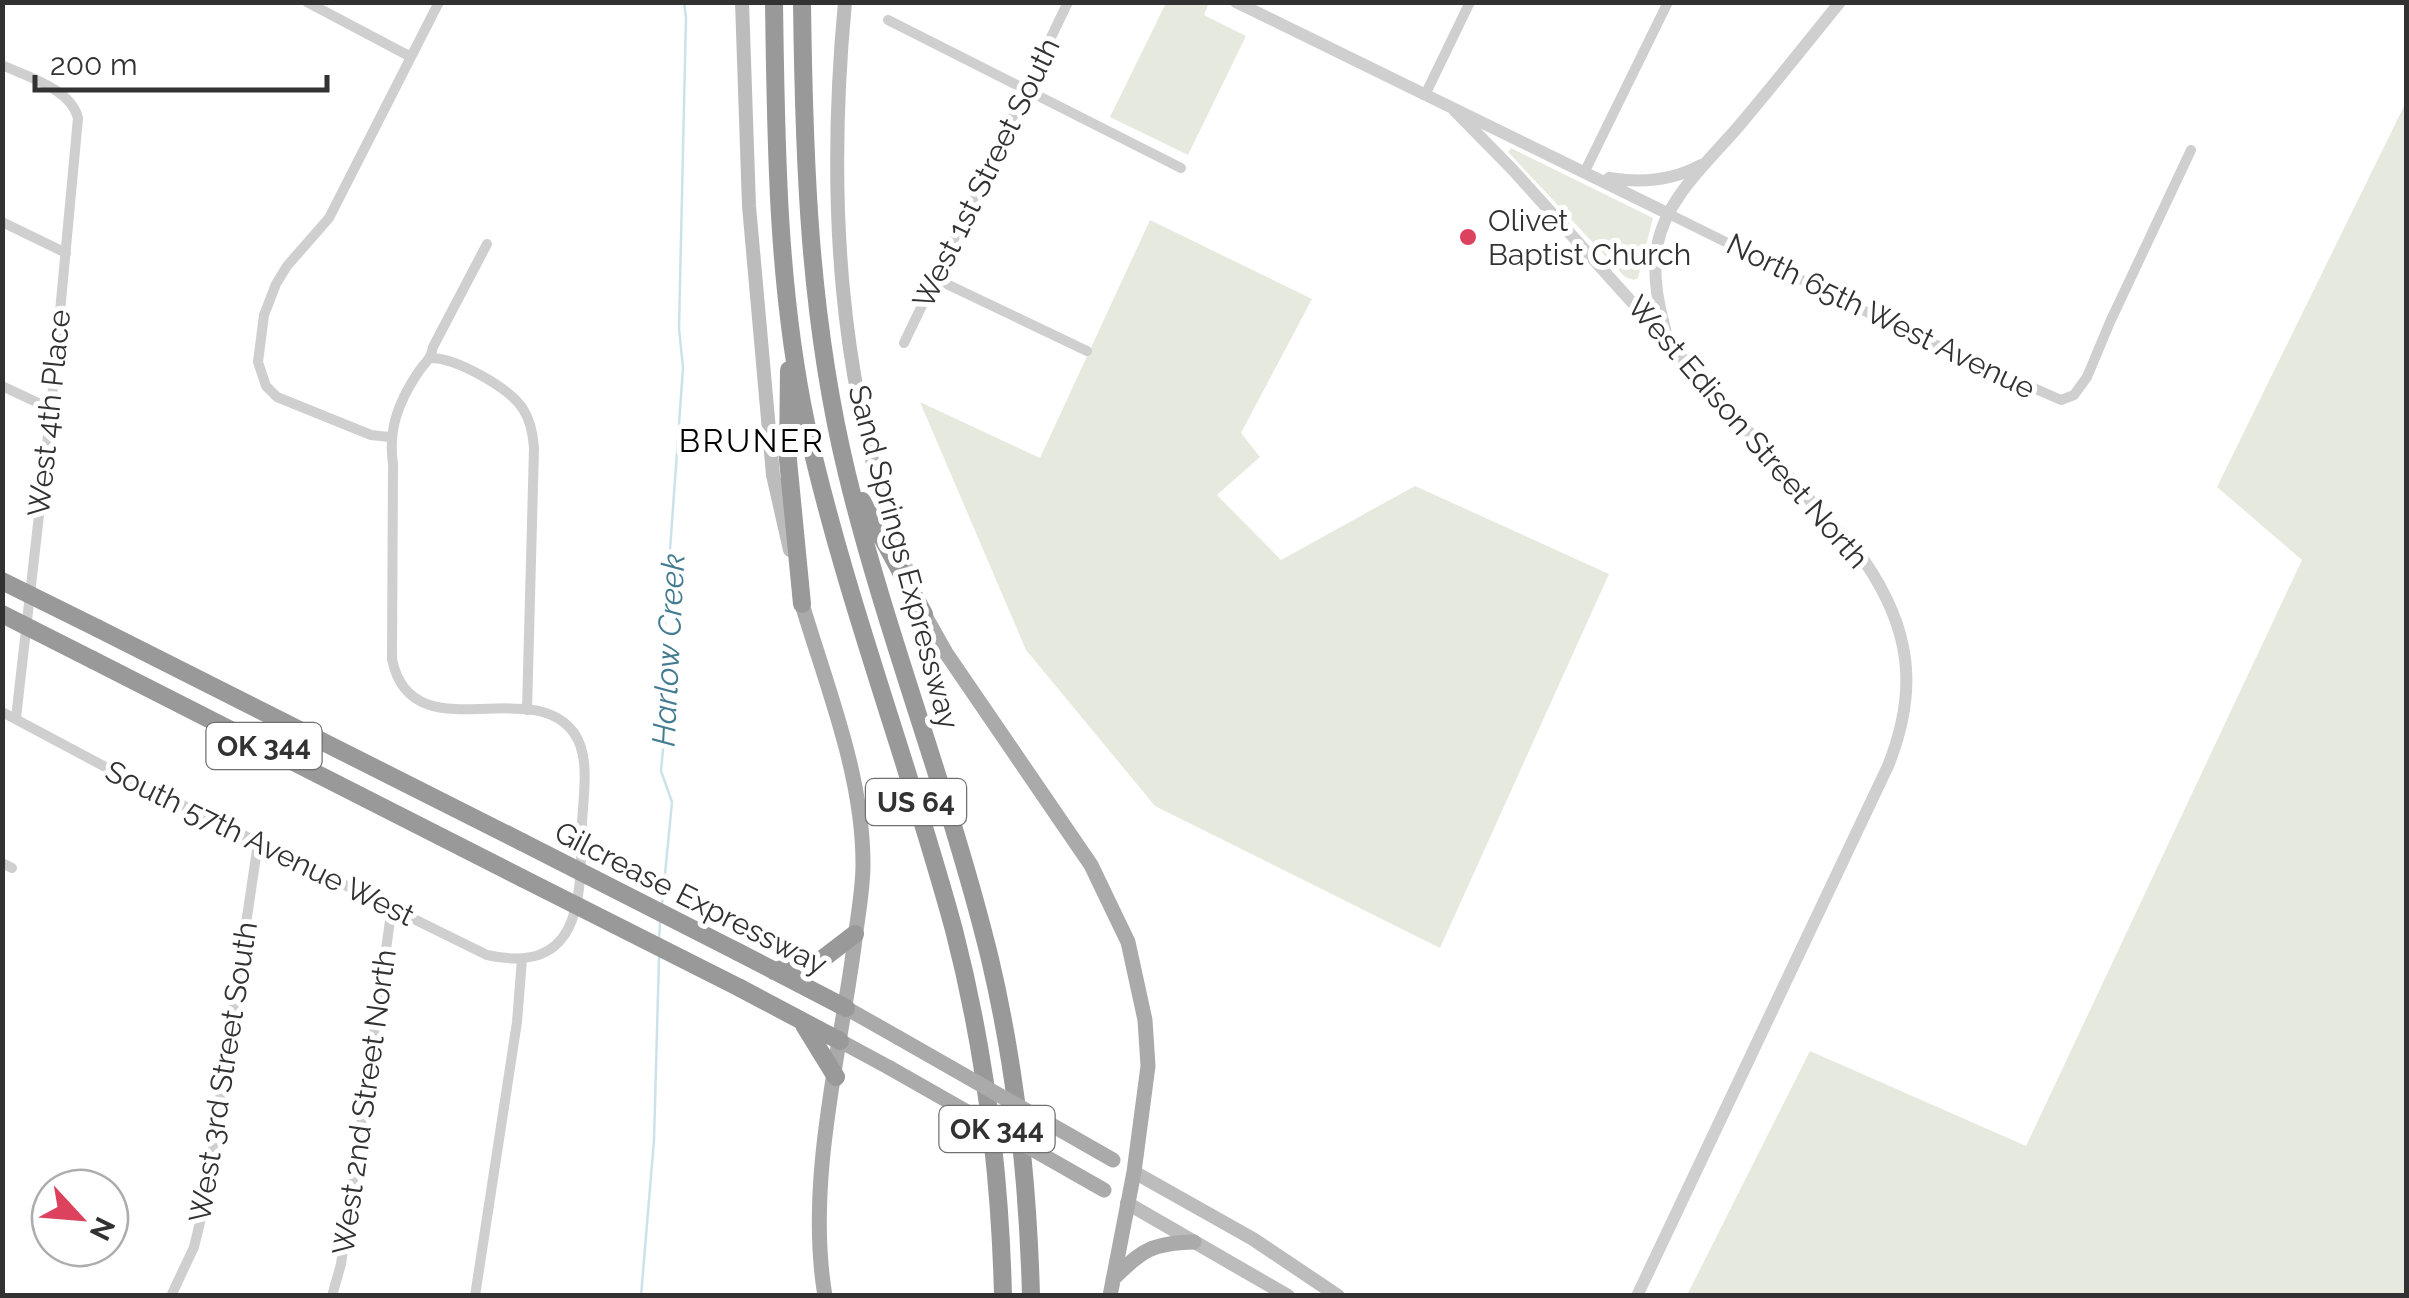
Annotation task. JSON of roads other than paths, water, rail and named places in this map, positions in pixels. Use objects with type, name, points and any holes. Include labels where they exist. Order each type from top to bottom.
[{"type":"highway","name":"Sand Springs Expressway","points":[[774,2],[776,154],[789,315],[806,420],[824,498],[938,875],[969,993],[998,1182],[1003,1296]]},
{"type":"highway","name":"Sand Springs Expressway","points":[[802,2],[805,187],[820,338],[848,474],[990,962],[1021,1136],[1031,1296]]},
{"type":"highway","points":[[789,315],[788,460],[802,604]]},
{"type":"highway","points":[[848,474],[924,614]]},
{"type":"highway","name":"Gilcrease Expressway","points":[[2,580],[846,1008]]},
{"type":"highway","name":"Gilcrease Expressway","points":[[2,614],[840,1042]]},
{"type":"highway","points":[[774,970],[821,960],[856,934]]},
{"type":"highway","points":[[801,1021],[836,1077]]},
{"type":"main road","points":[[742,2],[749,206],[773,475],[802,604],[859,805],[863,865],[819,1198],[825,1296]]},
{"type":"main road","points":[[844,2],[835,156],[845,308],[858,400],[882,498],[924,614],[946,653],[1090,865],[1128,942],[1145,1020],[1148,1066],[1134,1172],[1112,1287]]},
{"type":"main road","name":"Gilcrease Expressway","points":[[846,1008],[1252,1239],[1338,1296]]},
{"type":"main road","name":"Gilcrease Expressway","points":[[840,1042],[1288,1296]]},
{"type":"main road","points":[[1112,1287],[1145,1250],[1164,1242],[1194,1242]]},
{"type":"street","points":[[307,2],[411,57]]},
{"type":"street","points":[[389,437],[370,434],[277,397],[260,375],[259,345],[276,284],[329,218],[439,2]]},
{"type":"street","name":"West 1st Street South","points":[[904,343],[1068,2]]},
{"type":"street","name":"North 65th West Avenue","points":[[1236,2],[1264,9],[1454,110],[1845,302],[2061,400],[2070,398],[2087,377],[2191,150]]},
{"type":"street","points":[[1425,95],[1470,2]]},
{"type":"street","points":[[1668,2],[1585,171],[1623,180],[1656,180],[1707,162]]},
{"type":"street","points":[[1668,340],[1659,307],[1655,266],[1657,246],[1669,214],[1707,162],[1840,2]]},
{"type":"street","points":[[888,20],[1181,168]]},
{"type":"street","name":"West 4th Place","points":[[2,65],[66,97],[76,107],[78,118],[16,718]]},
{"type":"street","name":"West Edison Street North","points":[[1454,110],[1668,340],[1863,559],[1884,592],[1904,649],[1908,686],[1901,734],[1888,766],[1637,1296]]},
{"type":"street","points":[[2,222],[66,252]]},
{"type":"street","points":[[475,1296],[517,1022],[522,959],[555,944],[575,918],[580,888],[584,763],[579,742],[568,726],[551,716],[526,710],[434,707],[406,692],[395,673],[393,464],[389,437],[410,385],[431,358],[433,347],[487,244]]},
{"type":"street","points":[[934,278],[1086,351]]},
{"type":"street","points":[[431,358],[450,361],[513,396],[530,423],[534,448],[526,710]]},
{"type":"street","points":[[2,386],[50,409]]},
{"type":"street","name":"South 57th Avenue West","points":[[2,712],[487,955],[522,959]]},
{"type":"street","name":"West 3rd Street South","points":[[171,1296],[194,1247],[204,1206],[258,843]]},
{"type":"street","name":"West 2nd Street North","points":[[332,1296],[341,1264],[392,907]]},
{"type":"waterway","name":"Harlow Creek","points":[[662,905],[672,802],[661,771],[667,706],[665,620],[683,368],[679,328],[684,2]]},
{"type":"waterway","name":"Harlow Creek","points":[[659,940],[660,923]]},
{"type":"waterway","name":"Harlow Creek","points":[[641,1296],[654,1140],[659,958]]},
{"type":"place","name":"Olivet Baptist Church","points":[[1468,237]]},
{"type":"district","name":"BRUNER","points":[[752,440]]}]
